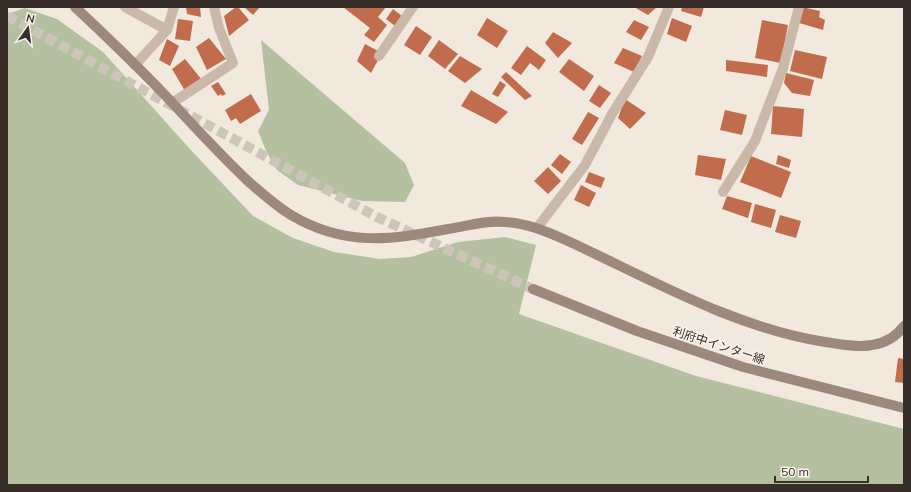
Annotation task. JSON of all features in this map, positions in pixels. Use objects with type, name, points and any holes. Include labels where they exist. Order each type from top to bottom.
[{"type":"street","points":[[75,7],[135,65],[218,153],[269,200],[291,215],[333,233],[374,240],[401,238],[487,222],[504,222],[537,228],[728,314],[782,333],[840,344],[869,346],[887,341],[897,335],[904,326]]},
{"type":"street","points":[[125,7],[167,30]]},
{"type":"street","points":[[135,65],[167,30],[174,7]]},
{"type":"street","points":[[172,103],[233,63],[219,28],[214,7]]},
{"type":"street","points":[[537,228],[585,165],[612,114],[648,57],[669,7]]},
{"type":"street","points":[[723,192],[755,141],[783,68],[799,7]]},
{"type":"street","points":[[379,56],[411,8]]},
{"type":"street","name":"利府中インター線","points":[[533,289],[637,331],[743,368],[904,408]]},
{"type":"green space","points":[[25,8],[57,19],[103,52],[189,148],[253,216],[293,238],[334,252],[380,259],[411,257],[458,242],[505,237],[536,245],[519,314],[696,376],[904,429],[904,485],[7,485],[7,14]]},
{"type":"green space","points":[[261,40],[405,163],[414,185],[405,202],[362,201],[298,185],[277,170],[267,153],[258,131],[269,110]]},
{"type":"building","points":[[186,7],[200,7],[201,17],[187,14]]},
{"type":"building","points":[[238,7],[249,20],[229,36],[224,16]]},
{"type":"building","points":[[244,7],[260,7],[253,15]]},
{"type":"building","points":[[343,7],[386,7],[378,17],[387,25],[374,42],[364,35],[370,28]]},
{"type":"building","points":[[634,7],[657,7],[648,15]]},
{"type":"building","points":[[682,7],[704,7],[701,17],[681,11]]},
{"type":"building","points":[[802,7],[820,11],[819,17],[825,20],[823,30],[799,23]]},
{"type":"building","points":[[393,9],[402,16],[395,26],[386,19]]},
{"type":"building","points":[[487,18],[508,31],[497,48],[477,35]]},
{"type":"building","points":[[672,18],[692,26],[686,42],[667,34]]},
{"type":"building","points":[[178,19],[193,21],[190,41],[175,39]]},
{"type":"building","points":[[634,20],[649,27],[641,40],[626,32]]},
{"type":"building","points":[[762,20],[788,25],[781,63],[755,58]]},
{"type":"building","points":[[416,26],[432,37],[420,55],[404,45]]},
{"type":"building","points":[[553,32],[572,43],[558,58],[545,43]]},
{"type":"building","points":[[209,38],[226,59],[207,70],[196,47]]},
{"type":"building","points":[[167,39],[179,46],[170,66],[159,60]]},
{"type":"building","points":[[439,40],[458,54],[445,69],[428,56]]},
{"type":"building","points":[[365,44],[382,53],[371,73],[357,61]]},
{"type":"building","points":[[527,46],[546,60],[539,70],[530,63],[521,75],[511,68]]},
{"type":"building","points":[[623,48],[642,56],[634,72],[614,63]]},
{"type":"building","points":[[795,50],[827,57],[822,79],[790,71]]},
{"type":"building","points":[[460,56],[482,69],[465,83],[448,71]]},
{"type":"building","points":[[185,59],[202,80],[185,91],[172,69]]},
{"type":"building","points":[[569,59],[594,76],[584,91],[559,72]]},
{"type":"building","points":[[726,60],[768,65],[767,77],[726,71]]},
{"type":"building","points":[[506,72],[532,96],[525,100],[501,77]]},
{"type":"building","points":[[786,73],[814,80],[810,96],[792,93],[784,83]]},
{"type":"building","points":[[500,81],[506,85],[498,97],[492,94]]},
{"type":"building","points":[[218,82],[226,94],[222,96],[221,94],[218,96],[211,86]]},
{"type":"building","points":[[599,85],[611,93],[600,108],[589,101]]},
{"type":"building","points":[[471,90],[508,112],[496,124],[461,106]]},
{"type":"building","points":[[251,94],[261,111],[240,124],[236,118],[231,121],[225,110]]},
{"type":"building","points":[[625,99],[646,113],[630,129],[618,118]]},
{"type":"building","points":[[773,106],[804,109],[802,137],[771,134]]},
{"type":"building","points":[[725,110],[747,115],[742,135],[720,130]]},
{"type":"building","points":[[588,112],[599,118],[582,145],[572,139]]},
{"type":"building","points":[[560,154],[571,162],[562,174],[551,165]]},
{"type":"building","points":[[698,155],[726,159],[721,180],[695,175]]},
{"type":"building","points":[[778,155],[791,160],[789,168],[776,164]]},
{"type":"building","points":[[751,156],[791,172],[781,198],[740,182]]},
{"type":"building","points":[[548,167],[561,181],[548,194],[534,181]]},
{"type":"building","points":[[589,172],[605,178],[601,188],[585,182]]},
{"type":"building","points":[[581,185],[596,193],[589,207],[574,200]]},
{"type":"building","points":[[727,196],[752,203],[748,218],[722,209]]},
{"type":"building","points":[[755,204],[776,210],[771,228],[751,222]]},
{"type":"building","points":[[780,215],[801,221],[796,238],[775,232]]},
{"type":"building","points":[[898,358],[904,359],[904,383],[895,382]]},
{"type":"tunnel","points":[[7,16],[377,217],[533,289]]}]
